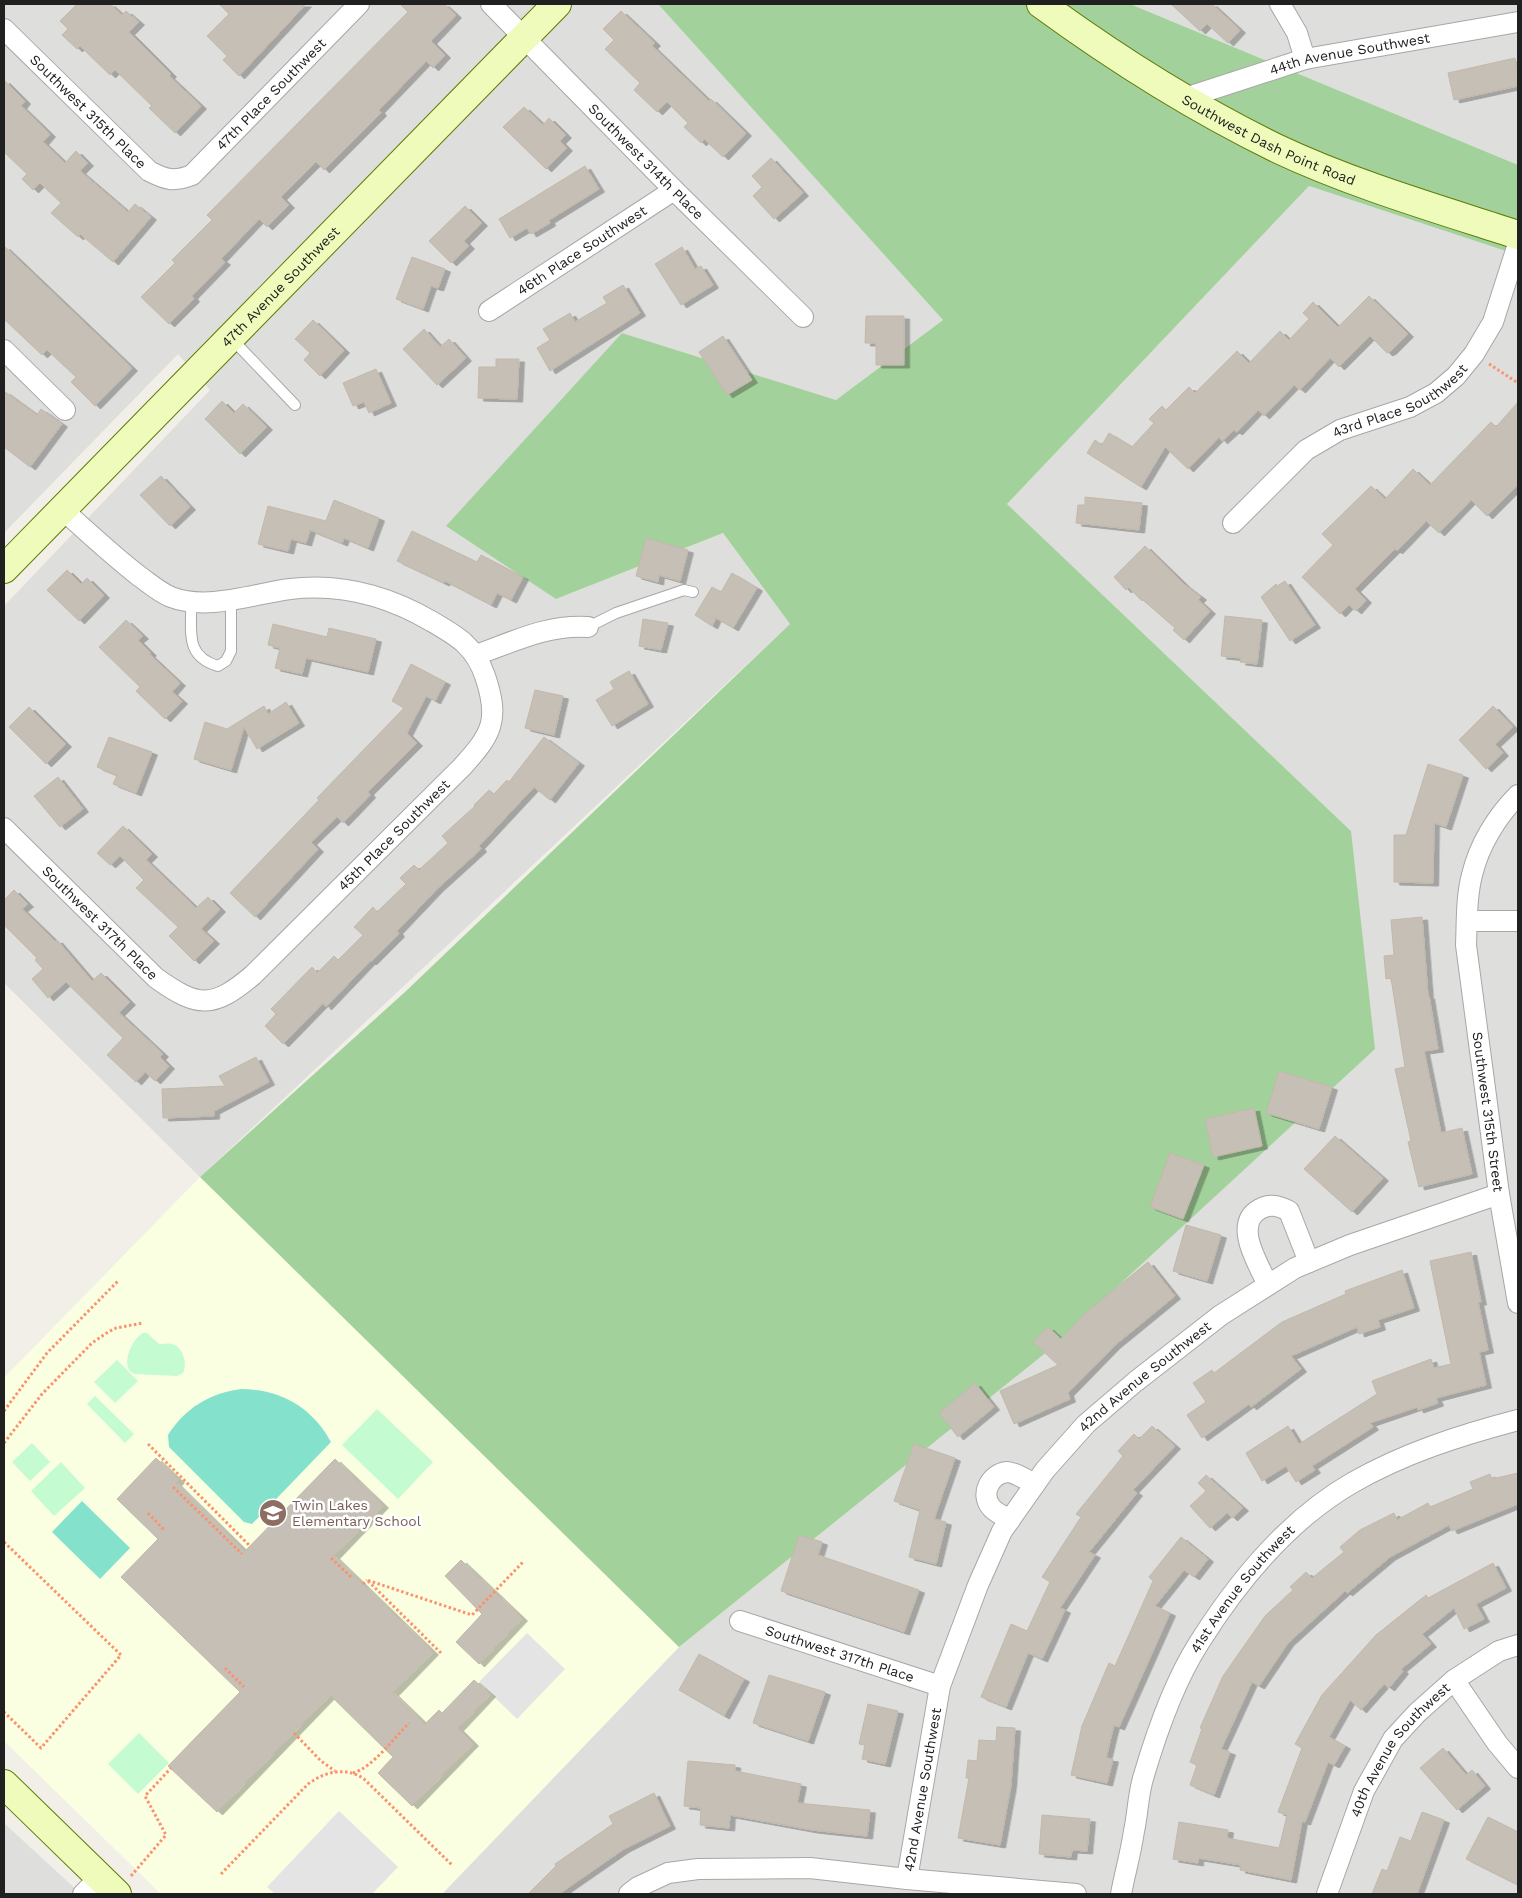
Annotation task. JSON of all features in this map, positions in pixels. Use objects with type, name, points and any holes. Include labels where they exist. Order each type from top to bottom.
[{"type":"main road","name":"47th Avenue Southwest","points":[[4,569],[558,4]]},
{"type":"main road","name":"Southwest Dash Point Road","points":[[1041,4],[1134,69],[1240,129],[1278,148],[1361,182],[1518,235]]},
{"type":"main road","points":[[4,1784],[104,1890]]},
{"type":"street","name":"47th Place Southwest","points":[[179,180],[192,175],[359,4]]},
{"type":"street","name":"Southwest 314th Place","points":[[491,4],[674,190],[803,317]]},
{"type":"street","points":[[1280,4],[1297,33],[1305,59]]},
{"type":"street","name":"44th Avenue Southwest","points":[[1185,98],[1305,59],[1518,22]]},
{"type":"street","name":"Southwest 315th Place","points":[[4,28],[149,171],[163,178],[179,180]]},
{"type":"street","name":"46th Place Southwest","points":[[489,311],[674,190]]},
{"type":"street","name":"43rd Place Southwest","points":[[1232,523],[1306,450],[1340,430],[1410,407],[1436,394],[1456,376],[1474,354],[1493,322],[1518,244]]},
{"type":"street","points":[[4,350],[66,410]]},
{"type":"street","points":[[62,509],[154,587],[170,597],[191,602]]},
{"type":"street","name":"45th Place Southwest","points":[[191,602],[231,599],[292,589],[348,589],[376,596],[418,614],[465,643],[476,655],[483,668],[494,705],[489,729],[474,754],[253,975],[232,992],[208,1001]]},
{"type":"street","points":[[476,655],[556,627],[588,627]]},
{"type":"street","name":"Southwest 315th Street","points":[[1518,795],[1497,821],[1480,850],[1471,876],[1466,945],[1499,1194],[1518,1303]]},
{"type":"street","name":"Southwest 317th Place","points":[[4,828],[156,978],[180,995],[208,1001]]},
{"type":"street","points":[[1467,921],[1518,921]]},
{"type":"street","name":"42nd Avenue Southwest","points":[[629,1894],[638,1887],[668,1873],[698,1869],[810,1868],[908,1879],[940,1686],[978,1585],[1002,1531],[1045,1470],[1086,1424],[1135,1382],[1221,1315],[1295,1268],[1350,1245],[1499,1194]]},
{"type":"street","points":[[1268,1285],[1247,1238],[1248,1222],[1258,1210],[1274,1205],[1289,1211],[1309,1262]]},
{"type":"street","name":"41st Avenue Southwest","points":[[1121,1894],[1143,1777],[1177,1685],[1198,1644],[1230,1598],[1265,1555],[1297,1522],[1352,1483],[1413,1453],[1477,1431],[1518,1420]]},
{"type":"street","points":[[1010,1520],[991,1508],[986,1498],[991,1480],[996,1475],[1009,1472],[1035,1484]]},
{"type":"street","name":"Southwest 317th Place","points":[[740,1621],[940,1686]]},
{"type":"street","name":"40th Avenue Southwest","points":[[1327,1894],[1364,1790],[1393,1739],[1417,1712],[1454,1680],[1499,1651],[1518,1645]]},
{"type":"street","points":[[1454,1680],[1497,1742],[1518,1768]]},
{"type":"street","points":[[908,1879],[1076,1894]]},
{"type":"lane","points":[[230,338],[295,404]]},
{"type":"lane","points":[[588,627],[616,613],[684,590],[693,592]]},
{"type":"lane","points":[[191,602],[192,642],[197,654],[206,662],[218,666],[226,662],[231,651],[231,599]]},
{"type":"path","points":[[1474,354],[1518,383]]},
{"type":"path","points":[[4,1411],[47,1353],[119,1280]]},
{"type":"path","points":[[4,1444],[42,1394],[92,1343],[116,1328],[143,1323]]},
{"type":"path","points":[[148,1444],[250,1546]]},
{"type":"path","points":[[173,1487],[242,1554]]},
{"type":"path","points":[[148,1513],[165,1531]]},
{"type":"path","points":[[4,1542],[121,1655],[42,1748],[4,1712]]},
{"type":"path","points":[[331,1558],[351,1577]]},
{"type":"path","points":[[367,1580],[472,1615],[524,1561]]},
{"type":"path","points":[[363,1584],[367,1580]]},
{"type":"path","points":[[367,1580],[441,1653]]},
{"type":"path","points":[[225,1668],[244,1687]]},
{"type":"path","points":[[221,1874],[308,1784],[321,1775],[338,1772],[353,1773],[361,1770],[409,1722]]},
{"type":"path","points":[[294,1733],[321,1761],[332,1770],[338,1772]]},
{"type":"path","points":[[104,1890],[166,1835],[144,1796],[171,1768]]},
{"type":"path","points":[[353,1773],[364,1779],[452,1865]]},
{"type":"shaded area","points":[[4,4],[658,4],[943,320],[836,400],[622,333],[556,599],[723,533],[790,624],[200,1177],[4,983],[4,606],[210,390],[178,354],[4,533]]},
{"type":"shaded area","points":[[1130,4],[1518,4],[1518,165]]},
{"type":"shaded area","points":[[1309,186],[1518,255],[1518,1894],[442,1894],[679,1647],[1043,1355],[1351,831],[1007,504]]},
{"type":"shaded area","name":"Twin Lakes Elementary School","points":[[200,1177],[679,1647],[442,1894],[161,1894],[4,1741],[4,1378]]},
{"type":"shaded area","points":[[527,1633],[565,1669],[517,1719],[479,1682]]},
{"type":"shaded area","points":[[339,1811],[398,1867],[372,1894],[275,1894],[267,1887]]},
{"type":"shaded area","points":[[4,1823],[81,1894],[4,1894]]},
{"type":"green space","points":[[658,4],[1130,4],[1518,165],[1518,255],[1309,186],[1007,504],[1351,831],[1375,1049],[1043,1355],[679,1647],[200,1177],[405,992],[790,624],[723,533],[556,599],[446,526],[622,333],[836,400],[943,320]]},
{"type":"green space","points":[[143,1333],[147,1333],[159,1344],[172,1344],[182,1352],[185,1361],[183,1373],[177,1376],[134,1374],[130,1370],[127,1359],[131,1346]]},
{"type":"green space","points":[[117,1360],[138,1381],[115,1403],[94,1382]]},
{"type":"green space","points":[[241,1389],[269,1392],[294,1402],[314,1419],[331,1442],[252,1524],[244,1522],[169,1447],[168,1435],[182,1417],[199,1403],[219,1394]]},
{"type":"green space","points":[[95,1396],[134,1434],[125,1443],[87,1404]]},
{"type":"green space","points":[[377,1409],[433,1462],[398,1499],[342,1445]]},
{"type":"green space","points":[[32,1443],[50,1462],[30,1481],[12,1462]]},
{"type":"green space","points":[[61,1462],[85,1488],[54,1516],[31,1491]]},
{"type":"green space","points":[[82,1501],[130,1548],[100,1579],[52,1532]]},
{"type":"green space","points":[[139,1733],[169,1763],[138,1794],[108,1764]]},
{"type":"building","points":[[77,4],[110,4],[122,15],[126,11],[139,22],[129,32],[171,74],[169,76],[201,106],[175,133],[149,108],[152,106],[115,70],[110,75],[80,46],[77,49],[62,35],[68,29],[60,21]]},
{"type":"building","points":[[219,4],[306,4],[239,76],[223,60],[227,56],[207,36],[229,14]]},
{"type":"building","points":[[400,4],[444,4],[456,15],[431,41],[445,55],[433,68],[426,61],[379,110],[381,113],[324,170],[316,162],[281,197],[289,205],[267,227],[259,219],[221,259],[225,262],[192,296],[194,299],[169,324],[141,297],[175,263],[172,260],[212,220],[207,215],[408,12]]},
{"type":"building","points":[[1171,4],[1212,4],[1240,30],[1228,43],[1207,24],[1200,31]]},
{"type":"building","points":[[621,11],[655,43],[652,46],[709,101],[711,99],[746,133],[723,157],[704,139],[701,143],[684,127],[688,123],[667,102],[657,112],[634,90],[640,83],[605,49],[614,40],[603,29]]},
{"type":"building","points":[[1515,58],[1518,86],[1454,100],[1448,73]]},
{"type":"building","points":[[4,80],[25,101],[21,106],[50,134],[43,142],[65,163],[76,151],[88,163],[80,171],[128,212],[135,204],[151,217],[113,262],[80,234],[78,237],[51,213],[61,203],[40,183],[33,190],[22,179],[27,174],[4,152]]},
{"type":"building","points":[[524,107],[543,125],[549,118],[566,135],[560,141],[567,148],[546,169],[503,127]]},
{"type":"building","points":[[771,158],[803,193],[774,219],[753,196],[762,187],[752,176]]},
{"type":"building","points":[[585,166],[599,189],[549,220],[550,223],[531,234],[527,228],[510,238],[499,219]]},
{"type":"building","points":[[465,206],[482,223],[464,241],[469,246],[451,263],[429,241]]},
{"type":"building","points":[[4,246],[132,368],[95,406],[71,382],[76,377],[47,350],[42,355],[4,319]]},
{"type":"building","points":[[682,247],[695,269],[701,266],[713,285],[681,305],[655,264]]},
{"type":"building","points":[[412,257],[445,269],[438,288],[431,286],[423,309],[396,299]]},
{"type":"building","points":[[623,285],[640,313],[550,371],[537,348],[550,340],[543,329],[570,313],[575,322],[607,303],[603,297]]},
{"type":"building","points":[[1369,296],[1408,334],[1391,351],[1387,353],[1370,336],[1339,367],[1330,358],[1300,390],[1294,385],[1264,416],[1258,410],[1237,432],[1234,430],[1222,441],[1219,437],[1188,469],[1165,447],[1141,487],[1087,453],[1095,440],[1102,445],[1109,433],[1132,447],[1154,423],[1149,419],[1162,406],[1166,410],[1189,387],[1195,393],[1237,351],[1249,363],[1280,331],[1289,340],[1309,319],[1303,313],[1313,302],[1338,327]]},
{"type":"building","points":[[866,316],[904,316],[904,365],[876,365],[876,343],[865,343]]},
{"type":"building","points":[[313,320],[344,350],[320,376],[304,360],[310,353],[295,339]]},
{"type":"building","points":[[424,329],[440,347],[449,339],[466,358],[437,385],[403,349]]},
{"type":"building","points":[[723,336],[752,380],[727,395],[699,352]]},
{"type":"building","points":[[496,359],[519,359],[517,399],[478,398],[479,367],[496,367]]},
{"type":"building","points":[[376,369],[391,403],[369,413],[364,402],[353,406],[343,383]]},
{"type":"building","points":[[4,391],[37,415],[41,409],[62,424],[30,467],[4,447]]},
{"type":"building","points":[[222,401],[234,413],[243,404],[267,427],[240,454],[205,419]]},
{"type":"building","points":[[1518,402],[1518,485],[1487,516],[1471,500],[1439,533],[1426,521],[1397,551],[1395,549],[1355,589],[1366,600],[1356,611],[1349,605],[1340,614],[1302,577],[1333,545],[1322,534],[1371,486],[1385,499],[1413,469],[1430,485],[1491,422],[1496,427]]},
{"type":"building","points":[[161,476],[190,507],[170,526],[140,495]]},
{"type":"building","points":[[1085,497],[1142,503],[1139,530],[1076,523],[1078,505],[1085,505]]},
{"type":"building","points":[[334,500],[379,518],[368,548],[344,538],[342,543],[310,530],[306,543],[291,539],[288,551],[258,544],[268,506],[326,521]]},
{"type":"building","points":[[412,531],[477,562],[481,555],[523,577],[511,600],[497,593],[491,605],[445,581],[444,583],[397,561]]},
{"type":"building","points":[[646,538],[688,550],[680,581],[659,575],[658,582],[636,576]]},
{"type":"building","points":[[1145,546],[1185,585],[1201,597],[1198,600],[1210,611],[1184,640],[1173,630],[1175,628],[1128,587],[1126,590],[1114,577]]},
{"type":"building","points":[[67,570],[81,584],[87,578],[104,595],[79,621],[47,590]]},
{"type":"building","points":[[732,573],[757,588],[733,628],[716,618],[712,626],[695,615],[712,587],[721,592]]},
{"type":"building","points":[[1285,581],[1315,625],[1290,641],[1261,597],[1276,584],[1277,586]]},
{"type":"building","points":[[1225,616],[1262,620],[1257,664],[1240,662],[1241,658],[1221,656]]},
{"type":"building","points":[[643,619],[668,623],[661,650],[639,646]]},
{"type":"building","points":[[126,620],[143,636],[138,640],[151,653],[149,654],[180,683],[172,692],[182,701],[165,719],[136,691],[140,687],[99,647]]},
{"type":"building","points":[[273,624],[327,637],[329,628],[376,639],[368,672],[306,658],[302,674],[275,668],[280,648],[268,645]]},
{"type":"building","points":[[411,664],[445,682],[435,701],[426,696],[407,733],[417,743],[368,792],[370,795],[343,823],[337,817],[311,842],[318,849],[255,917],[230,893],[319,800],[317,798],[404,708],[392,701]]},
{"type":"building","points":[[629,671],[648,704],[612,726],[596,700],[614,689],[610,682]]},
{"type":"building","points":[[535,690],[563,696],[554,735],[525,728]]},
{"type":"building","points":[[286,702],[299,723],[257,749],[244,727],[231,770],[194,759],[205,722],[227,729],[264,706],[268,714]]},
{"type":"building","points":[[1493,706],[1513,727],[1495,744],[1503,753],[1486,769],[1459,740]]},
{"type":"building","points":[[29,707],[66,744],[46,764],[9,727]]},
{"type":"building","points":[[109,737],[152,752],[136,793],[113,784],[117,775],[97,767]]},
{"type":"building","points":[[544,737],[579,763],[550,800],[534,787],[479,846],[481,849],[438,888],[397,931],[399,934],[326,1007],[323,1003],[283,1044],[265,1026],[276,1014],[271,1009],[312,967],[317,973],[334,956],[338,960],[363,935],[354,927],[373,907],[377,912],[406,884],[400,878],[414,865],[419,870],[448,843],[442,836],[475,806],[489,790],[494,794],[507,780],[509,782]]},
{"type":"building","points":[[1428,764],[1463,775],[1446,827],[1434,823],[1433,883],[1394,882],[1394,835],[1406,835]]},
{"type":"building","points":[[58,777],[83,809],[60,827],[34,796]]},
{"type":"building","points":[[123,826],[152,854],[146,860],[196,908],[208,897],[220,909],[201,929],[214,941],[194,961],[169,936],[178,927],[136,888],[144,880],[120,856],[110,865],[97,853]]},
{"type":"building","points":[[14,890],[28,904],[22,909],[55,941],[57,940],[92,981],[101,973],[130,1002],[119,1013],[163,1054],[160,1057],[169,1066],[155,1081],[145,1072],[136,1082],[107,1055],[123,1038],[66,982],[48,998],[32,979],[43,969],[35,960],[37,958],[4,925],[4,900]]},
{"type":"building","points":[[1422,917],[1428,996],[1438,1049],[1424,1051],[1441,1133],[1462,1128],[1472,1174],[1419,1187],[1408,1142],[1411,1141],[1395,1069],[1405,1067],[1391,978],[1386,979],[1384,956],[1394,955],[1391,920]]},
{"type":"building","points":[[256,1057],[269,1082],[214,1111],[214,1116],[163,1118],[162,1089],[225,1086],[219,1076]]},
{"type":"building","points":[[1279,1071],[1332,1087],[1319,1129],[1266,1113]]},
{"type":"building","points":[[1254,1108],[1262,1146],[1213,1157],[1205,1119]]},
{"type":"building","points":[[1335,1136],[1383,1178],[1352,1212],[1304,1169]]},
{"type":"building","points":[[1170,1153],[1204,1165],[1183,1219],[1150,1207]]},
{"type":"building","points":[[1186,1225],[1221,1235],[1207,1281],[1173,1271]]},
{"type":"building","points":[[1471,1252],[1481,1302],[1478,1302],[1488,1350],[1479,1352],[1486,1385],[1436,1398],[1438,1403],[1418,1410],[1417,1407],[1370,1423],[1373,1427],[1312,1466],[1315,1470],[1296,1482],[1286,1466],[1262,1481],[1246,1453],[1288,1426],[1299,1444],[1377,1394],[1372,1381],[1431,1359],[1434,1368],[1451,1364],[1430,1261]]},
{"type":"building","points":[[1148,1262],[1175,1296],[1115,1345],[1068,1393],[1070,1399],[1014,1424],[1000,1391],[1058,1365],[1033,1342],[1048,1327],[1061,1339],[1084,1314]]},
{"type":"building","points":[[1402,1270],[1414,1308],[1378,1320],[1380,1327],[1359,1334],[1357,1327],[1291,1356],[1301,1369],[1251,1407],[1249,1404],[1202,1438],[1187,1415],[1206,1402],[1193,1383],[1212,1370],[1214,1373],[1282,1322],[1346,1294],[1345,1291]]},
{"type":"building","points":[[975,1383],[994,1407],[958,1437],[939,1413]]},
{"type":"building","points":[[1152,1426],[1175,1446],[1133,1490],[1137,1493],[1089,1552],[1095,1555],[1060,1608],[1065,1610],[1042,1659],[1028,1653],[1006,1707],[981,1697],[1011,1624],[1027,1631],[1050,1582],[1042,1577],[1081,1517],[1076,1514],[1123,1456],[1118,1451],[1134,1434],[1139,1439]]},
{"type":"building","points":[[914,1444],[955,1458],[934,1519],[946,1522],[936,1564],[909,1557],[920,1510],[894,1501]]},
{"type":"building","points":[[156,1458],[179,1480],[176,1483],[245,1551],[335,1459],[383,1505],[334,1556],[433,1652],[393,1693],[425,1724],[439,1710],[442,1713],[474,1680],[490,1694],[458,1728],[473,1743],[412,1806],[378,1773],[393,1757],[330,1695],[217,1812],[168,1766],[240,1692],[121,1577],[158,1539],[117,1499]]},
{"type":"building","points":[[1518,1473],[1518,1504],[1452,1531],[1449,1525],[1390,1557],[1347,1593],[1345,1591],[1288,1643],[1259,1686],[1252,1682],[1221,1749],[1230,1752],[1214,1795],[1190,1785],[1197,1765],[1190,1762],[1202,1729],[1200,1728],[1223,1676],[1265,1616],[1293,1590],[1290,1587],[1306,1572],[1312,1578],[1344,1552],[1340,1547],[1360,1530],[1394,1513],[1397,1520],[1428,1503],[1430,1507],[1473,1489],[1470,1482],[1490,1474],[1492,1479]]},
{"type":"building","points":[[1206,1475],[1243,1508],[1232,1518],[1227,1513],[1210,1528],[1190,1506],[1206,1491],[1198,1483]]},
{"type":"building","points":[[799,1535],[822,1542],[818,1555],[919,1590],[904,1632],[781,1591]]},
{"type":"building","points":[[1181,1537],[1208,1559],[1194,1577],[1184,1570],[1155,1606],[1170,1613],[1119,1727],[1114,1725],[1106,1758],[1113,1759],[1107,1783],[1071,1775],[1082,1726],[1109,1663],[1115,1666],[1153,1581],[1149,1577]]},
{"type":"building","points":[[461,1560],[522,1618],[479,1664],[456,1642],[482,1614],[445,1576]]},
{"type":"building","points":[[1493,1563],[1506,1588],[1476,1604],[1484,1619],[1464,1629],[1454,1608],[1422,1634],[1431,1644],[1401,1669],[1403,1671],[1389,1688],[1384,1684],[1361,1710],[1350,1700],[1329,1737],[1345,1746],[1334,1765],[1328,1762],[1305,1822],[1302,1821],[1291,1880],[1240,1870],[1241,1865],[1198,1858],[1198,1863],[1173,1859],[1179,1822],[1228,1830],[1227,1838],[1279,1848],[1287,1815],[1278,1812],[1302,1748],[1295,1744],[1322,1695],[1376,1635],[1426,1595],[1428,1598]]},
{"type":"building","points":[[699,1654],[744,1679],[724,1716],[679,1690]]},
{"type":"building","points":[[769,1675],[825,1692],[808,1741],[753,1723]]},
{"type":"building","points":[[868,1704],[898,1711],[885,1764],[862,1759],[865,1745],[859,1744]]},
{"type":"building","points":[[997,1727],[1015,1728],[1011,1785],[1000,1845],[958,1838],[969,1778],[966,1778],[968,1760],[977,1761],[979,1740],[996,1741]]},
{"type":"building","points":[[1443,1748],[1466,1775],[1472,1770],[1485,1786],[1457,1810],[1420,1768]]},
{"type":"building","points":[[688,1761],[735,1765],[735,1771],[801,1784],[797,1803],[870,1810],[867,1836],[812,1830],[730,1815],[729,1828],[700,1825],[701,1808],[684,1806]]},
{"type":"building","points":[[654,1793],[670,1826],[624,1849],[559,1894],[528,1894],[556,1866],[555,1864],[613,1824],[609,1816]]},
{"type":"building","points":[[1422,1812],[1444,1820],[1417,1894],[1372,1894],[1382,1869],[1387,1871],[1400,1837],[1411,1841]]},
{"type":"building","points":[[1042,1815],[1090,1819],[1087,1851],[1072,1850],[1071,1857],[1039,1854]]},
{"type":"building","points":[[1488,1817],[1518,1832],[1518,1885],[1466,1859]]},
{"type":"place","name":"Twin Lakes Elementary School","points":[[273,1513]]}]
